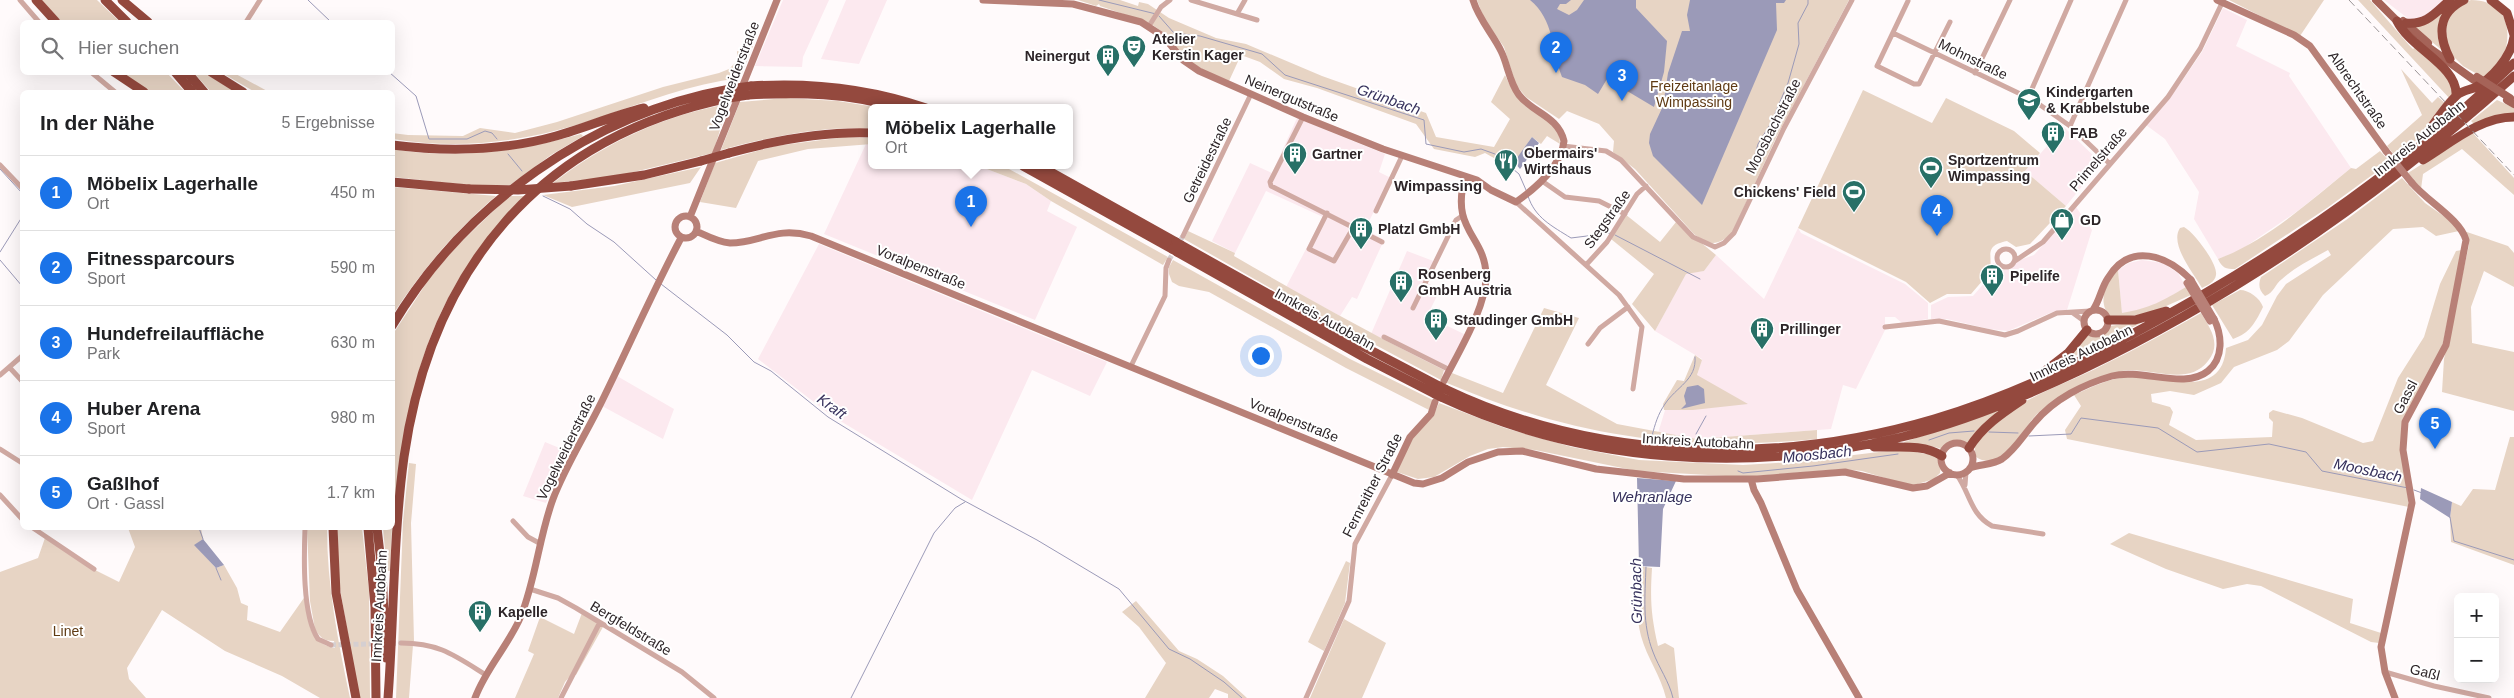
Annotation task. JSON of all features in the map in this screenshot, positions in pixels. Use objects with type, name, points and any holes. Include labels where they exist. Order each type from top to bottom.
[{"type":"highway","points":[[36,0],[54,20]]},
{"type":"highway","points":[[105,0],[125,20]]},
{"type":"highway","points":[[121,0],[139,20]]},
{"type":"highway","points":[[121,0],[146,20]]},
{"type":"highway","points":[[2450,0],[2428,20],[2419,24],[2401,22],[2404,35],[2452,76],[2457,87],[2456,96]]},
{"type":"highway","points":[[2450,60],[2442,40],[2442,26],[2452,8],[2464,0]]},
{"type":"highway","points":[[2416,148],[2439,114],[2456,96],[2479,85],[2498,67],[2509,53],[2514,36],[2507,13],[2491,0]]},
{"type":"highway","name":"Innkreis Autobahn","points":[[1440,392],[1534,422],[1582,434],[1671,448],[1731,450],[1815,445],[1870,436],[1936,419],[2027,384],[2094,354],[2183,306],[2303,232],[2416,148],[2514,63]]},
{"type":"highway","points":[[118,75],[141,90]]},
{"type":"highway","points":[[178,75],[190,90]]},
{"type":"highway","points":[[190,75],[202,90]]},
{"type":"highway","points":[[216,75],[240,90]]},
{"type":"highway","name":"Innkreis Autobahn","points":[[1038,169],[1178,245],[1367,359],[1531,430],[1626,451],[1670,456],[1732,459],[1800,455],[1856,447],[1939,427],[2036,390],[2131,345],[2227,291],[2329,225],[2405,168],[2514,76]]},
{"type":"highway","points":[[2490,97],[2500,94],[2514,83]]},
{"type":"highway","name":"Innkreis Autobahn","points":[[395,322],[422,282],[456,242],[488,210],[520,183],[561,155],[606,130],[676,102],[730,93],[810,84],[848,88],[892,97],[914,104]]},
{"type":"highway","name":"Innkreis Autobahn","points":[[750,91],[830,95],[877,104]]},
{"type":"highway","name":"Innkreis Autobahn","points":[[387,698],[396,544],[404,456],[419,385],[438,327],[470,267],[510,216],[559,172],[608,139],[664,115],[730,93]]},
{"type":"highway","points":[[395,145],[460,149],[523,144],[559,135],[634,110],[676,102]]},
{"type":"highway","points":[[2405,168],[2418,163],[2479,126],[2497,118],[2514,117]]},
{"type":"highway","points":[[395,182],[469,189],[518,190],[571,186],[635,177],[793,137],[838,133],[868,133]]},
{"type":"highway","points":[[2108,320],[2135,320],[2183,306]]},
{"type":"highway","points":[[2027,384],[2068,353],[2086,326]]},
{"type":"highway","points":[[1969,448],[1975,438],[1996,418],[2036,390]]},
{"type":"highway","points":[[1856,447],[1907,447],[1942,456]]},
{"type":"highway","name":"Innkreis Autobahn","points":[[333,530],[336,593],[356,698]]},
{"type":"highway","points":[[368,530],[375,607],[376,698]]},
{"type":"highway","points":[[377,530],[384,608],[387,698]]},
{"type":"main road","points":[[2376,0],[2427,47],[2511,100]]},
{"type":"main road","points":[[2382,0],[2401,22],[2475,79]]},
{"type":"street","points":[[20,0],[37,20]]},
{"type":"street","points":[[247,20],[260,0]]},
{"type":"street","name":"Vogelweiderstraße","points":[[690,217],[777,0]]},
{"type":"street","name":"Neinergutstraße","points":[[983,0],[1073,4],[1150,26],[1164,37],[1183,60],[1194,69],[1302,117],[1402,156],[1477,180],[1491,190],[1516,202]]},
{"type":"street","points":[[1150,26],[1156,14],[1170,0]]},
{"type":"street","points":[[1191,0],[1201,1],[1257,20]]},
{"type":"street","points":[[1237,14],[1245,0]]},
{"type":"street","points":[[1473,0],[1480,18],[1502,54],[1514,88],[1527,103],[1556,124],[1562,134],[1563,146],[1551,169],[1542,181],[1516,202],[1619,295],[1642,327],[1633,388]]},
{"type":"street","name":"Moosbachstraße","points":[[1563,146],[1606,151],[1621,160],[1693,237],[1715,247],[1724,244],[1734,233],[1784,128],[1852,0]]},
{"type":"street","points":[[1975,73],[2010,0]]},
{"type":"street","points":[[2028,98],[2071,0]]},
{"type":"street","points":[[2070,126],[2126,0]]},
{"type":"street","points":[[1908,1],[1877,66],[1914,84],[1919,84],[1950,22]]},
{"type":"street","name":"Albrechtstraße","points":[[2221,1],[2294,35],[2310,46],[2386,151],[2412,183],[2423,196],[2458,224]]},
{"type":"street","name":"Primelstraße","points":[[2015,261],[2043,242],[2155,112],[2185,74],[2208,35],[2221,1]]},
{"type":"street","name":"Mohnstraße","points":[[1893,33],[2028,98],[2070,126],[2110,164]]},
{"type":"street","points":[[95,75],[113,90]]},
{"type":"street","name":"Getreidestraße","points":[[1178,245],[1251,94]]},
{"type":"street","points":[[1302,117],[1270,182],[1275,189],[1382,242]]},
{"type":"street","points":[[1376,211],[1402,156]]},
{"type":"street","points":[[0,165],[20,186]]},
{"type":"street","name":"Fernreither Straße","points":[[1306,698],[1349,601],[1355,544],[1410,437],[1430,414],[1475,318],[1486,282],[1482,256],[1462,216],[1461,191],[1465,177]]},
{"type":"street","points":[[1542,181],[1565,197],[1599,201],[1624,214]]},
{"type":"street","name":"Stegstraße","points":[[1586,265],[1610,237],[1624,214],[1646,186]]},
{"type":"street","points":[[1327,214],[1309,249],[1334,261],[1352,228]]},
{"type":"street","points":[[683,216],[690,217],[697,225],[696,231],[692,237],[681,238],[675,230],[676,223],[683,216]]},
{"type":"street","points":[[1413,308],[1456,220],[1462,216]]},
{"type":"street","name":"Gassl","points":[[2385,672],[2381,647],[2412,503],[2404,450],[2405,422],[2446,345],[2466,248],[2464,231],[2458,224]]},
{"type":"street","name":"Voralpenstraße","points":[[696,231],[730,243],[784,232],[811,236],[1414,483],[1423,484],[1442,478],[1468,462],[1488,454],[1522,452],[1568,464],[1639,475],[1684,479],[1751,479],[1845,472],[1913,488],[1927,486],[1939,478],[1953,474]]},
{"type":"street","name":"Vogelweiderstraße","points":[[475,698],[486,674],[513,632],[530,589],[540,544],[558,485],[608,388],[681,238]]},
{"type":"street","points":[[2014,253],[2015,261],[2010,266],[2005,267],[1998,264],[1996,259],[1999,252],[2003,249],[2008,249],[2014,253],[2030,252]]},
{"type":"street","points":[[1953,474],[2004,457],[2052,405],[2095,383],[2127,374],[2182,379],[2204,374],[2213,367],[2219,356],[2221,343],[2217,331],[2189,281],[2170,261],[2160,258],[2134,258],[2123,262],[2113,271],[2106,281],[2095,311],[2086,326]]},
{"type":"street","points":[[1131,366],[1164,296],[1167,281],[1166,268],[1169,260]]},
{"type":"street","points":[[1588,344],[1600,328],[1628,306]]},
{"type":"street","points":[[1886,327],[1939,321],[2006,335],[2018,332],[2057,313],[2095,311],[2108,320],[2107,328],[2100,333],[2092,333],[2072,313]]},
{"type":"street","points":[[1384,337],[1450,370]]},
{"type":"street","points":[[0,375],[20,358]]},
{"type":"street","points":[[10,368],[20,379]]},
{"type":"street","points":[[1939,478],[1943,466],[1942,456],[1945,450],[1952,444],[1961,444],[1969,448],[1973,459],[1964,486]]},
{"type":"street","points":[[0,449],[20,462]]},
{"type":"street","points":[[1973,459],[1984,464]]},
{"type":"street","points":[[1943,466],[1964,486],[1972,508],[1985,523],[1992,526],[2043,534]]},
{"type":"street","points":[[1751,479],[1797,590],[1859,698]]},
{"type":"street","points":[[0,495],[20,517]]},
{"type":"street","points":[[513,521],[528,537],[540,544]]},
{"type":"street","points":[[36,530],[94,569]]},
{"type":"street","points":[[305,530],[306,580],[310,621],[318,639],[331,645]]},
{"type":"street","name":"Bergfeldstraße","points":[[530,589],[558,598],[682,672],[714,698]]},
{"type":"street","points":[[561,698],[599,624]]},
{"type":"street","points":[[401,643],[419,643],[438,647],[486,674]]},
{"type":"street","points":[[2385,672],[2395,698]]},
{"type":"street","name":"Gaßl","points":[[2385,672],[2434,686],[2489,698]]},
{"type":"shaded area","points":[[783,0],[829,0],[803,57],[802,67],[755,66]]},
{"type":"shaded area","points":[[846,0],[887,0],[859,64],[821,59]]},
{"type":"shaded area","points":[[2384,0],[2446,0],[2429,16],[2410,20]]},
{"type":"shaded area","points":[[2223,8],[2247,20],[2236,46],[2290,73],[2289,76],[2351,168],[2299,210],[2239,251],[2218,259],[2194,219],[2199,192],[2165,139],[2146,125],[2175,91],[2202,52]]},
{"type":"shaded area","points":[[1297,118],[1385,154],[1379,172],[1391,178],[1365,229],[1384,240],[1357,299],[1352,297],[1340,316],[1286,287],[1323,217],[1266,191],[1235,253],[1212,241],[1250,163],[1272,173]]},
{"type":"shaded area","points":[[2064,127],[2101,163],[2066,206],[2025,171]]},
{"type":"shaded area","points":[[866,144],[868,144],[868,169],[987,169],[1026,184],[1051,201],[1047,211],[1077,227],[1035,320],[824,234]]},
{"type":"shaded area","points":[[2076,207],[2092,230],[2067,310],[2050,313],[2008,331],[1989,329],[1947,319],[1931,319],[1931,305],[1948,297],[1973,296],[1993,273],[1993,263],[2002,270],[2010,270],[2017,261],[2034,255]]},
{"type":"shaded area","points":[[1798,228],[1801,233],[1905,284],[1928,303],[1928,319],[1902,323],[1895,317],[1885,317],[1885,330],[1856,389],[1843,385],[1831,429],[1697,439],[1658,433],[1666,407],[1694,385],[1702,359],[1655,331],[1686,273],[1704,271],[1716,255],[1764,299]]},
{"type":"shaded area","points":[[819,244],[1107,362],[1090,396],[1032,370],[972,500],[832,416],[758,359]]},
{"type":"shaded area","points":[[1407,251],[1436,262],[1426,282],[1440,290],[1427,316],[1468,336],[1447,383],[1441,380],[1444,371],[1371,334]]},
{"type":"shaded area","points":[[2142,260],[2163,263],[2178,273],[2186,287],[2162,302],[2141,310],[2122,314],[2118,270],[2129,263]]},
{"type":"shaded area","points":[[617,376],[674,409],[663,439],[602,406]]},
{"type":"shaded area","points":[[545,442],[569,452],[546,503],[523,496]]},
{"type":"green space","points":[[41,0],[97,0],[118,20],[60,20]]},
{"type":"green space","points":[[1078,0],[1120,0],[1138,6],[1139,2],[1148,4],[1169,18],[1216,38],[1246,44],[1322,76],[1426,113],[1436,137],[1494,147],[1510,119],[1491,102],[1505,75],[1521,99],[1558,128],[1560,144],[1547,136],[1541,144],[1532,137],[1518,157],[1509,150],[1501,162],[1485,153],[1475,157],[1434,149],[1416,124],[1317,88],[1284,79],[1260,62],[1241,55],[1229,81],[1205,71],[1185,58],[1165,34],[1150,23],[1100,6],[1099,4],[1096,6]]},
{"type":"green space","name":"Freizeitanlage Wimpassing","points":[[1477,0],[1849,0],[1776,138],[1732,233],[1722,240],[1713,243],[1704,241],[1694,234],[1635,169],[1613,152],[1614,141],[1599,124],[1567,111],[1559,119],[1526,97],[1516,85],[1504,47],[1484,18]]},
{"type":"green space","points":[[2229,0],[2324,0],[2300,36]]},
{"type":"green space","points":[[2358,0],[2370,0],[2413,49],[2416,47],[2450,78],[2454,86],[2451,100]]},
{"type":"green space","points":[[2453,0],[2459,0],[2445,13],[2444,52],[2413,26]]},
{"type":"green space","points":[[2471,0],[2483,1],[2499,10],[2507,26],[2506,47],[2503,58],[2484,78],[2463,66],[2447,50],[2446,34],[2448,19],[2455,8]]},
{"type":"green space","points":[[748,45],[753,46],[740,78],[686,89],[547,133],[496,142],[471,144],[445,144],[395,139],[395,133],[463,136],[480,128],[515,133],[557,122],[663,87],[719,73],[729,69],[737,61],[737,51],[740,52]]},
{"type":"green space","points":[[2401,69],[2432,103],[2438,97],[2445,103],[2435,114],[2427,131],[2396,157],[2387,146],[2422,115]]},
{"type":"green space","points":[[124,75],[169,75],[183,90],[148,90]]},
{"type":"green space","points":[[196,75],[208,75],[233,90],[209,90]]},
{"type":"green space","points":[[225,75],[238,75],[265,90],[252,90]]},
{"type":"green space","name":"Sportzentrum Wimpassing","points":[[1863,90],[1932,123],[1946,98],[2014,131],[2040,153],[2025,171],[2066,206],[2030,244],[2016,247],[2007,241],[1995,246],[1991,252],[1990,272],[1971,294],[1947,294],[1930,303],[1906,282],[1798,228]]},
{"type":"green space","points":[[786,98],[838,101],[868,106],[868,129],[815,130],[721,150],[740,102]]},
{"type":"green space","points":[[2497,100],[2514,108],[2514,114],[2475,125],[2471,121]]},
{"type":"green space","points":[[728,104],[713,153],[613,177],[553,183],[614,143],[658,123],[681,115]]},
{"type":"green space","points":[[2472,132],[2514,178],[2514,195],[2462,149],[2423,174],[2421,189],[2408,173]]},
{"type":"green space","points":[[581,134],[583,136],[551,155],[510,185],[469,185],[395,177],[395,149],[440,154],[464,154],[511,149]]},
{"type":"green space","points":[[845,137],[868,138],[868,144],[808,149],[758,161],[736,208],[700,202],[715,163],[775,146]]},
{"type":"green space","points":[[2380,151],[2390,162],[2327,208],[2235,269],[2227,268],[2221,264],[2218,259],[2271,231],[2351,168],[2356,169]]},
{"type":"green space","points":[[701,167],[690,183],[572,207],[543,195],[614,186]]},
{"type":"green space","points":[[987,169],[1009,169],[1168,257],[1163,265],[1051,201],[1026,184]]},
{"type":"green space","points":[[2402,178],[2425,203],[2452,222],[2459,231],[2436,236],[2423,227],[2393,229],[2323,295],[2289,341],[2277,350],[2234,367],[2221,383],[2194,395],[2170,391],[2151,394],[2152,402],[2170,407],[2173,412],[2169,425],[2196,440],[2272,437],[2273,422],[2269,418],[2269,413],[2273,410],[2302,418],[2363,443],[2373,441],[2398,378],[2424,337],[2440,284],[2456,251],[2462,250],[2441,353],[2408,409],[2401,431],[2409,507],[2067,439],[2065,430],[2081,406],[2074,395],[2094,386],[2114,379],[2129,377],[2188,382],[2202,381],[2214,375],[2222,365],[2226,348],[2248,340],[2262,325],[2277,296],[2286,284],[2331,255],[2328,250],[2298,267],[2265,296],[2261,292],[2261,277],[2346,220]]},
{"type":"green space","points":[[395,187],[496,196],[440,252],[395,311]]},
{"type":"green space","points":[[509,196],[524,196],[491,233],[465,270],[444,307],[427,345],[415,385],[406,428],[395,505],[395,331],[431,276],[458,245]]},
{"type":"green space","points":[[1625,214],[1660,242],[1676,222],[1716,255],[1704,271],[1686,274],[1655,331],[1632,304],[1654,274],[1611,239]]},
{"type":"green space","points":[[2184,227],[2194,235],[2216,270],[2214,280],[2202,288],[2180,250],[2177,235],[2180,228]]},
{"type":"green space","points":[[1188,231],[1235,253],[1234,256],[1312,300],[1444,370],[1441,380],[1295,302],[1184,239]]},
{"type":"green space","points":[[2464,231],[2508,246],[2514,253],[2514,287],[2484,271],[2471,307],[2472,343],[2514,352],[2514,411],[2442,392],[2444,359],[2469,245]]},
{"type":"green space","points":[[1173,260],[1350,359],[1433,400],[1429,410],[1346,368],[1209,292],[1179,286],[1172,282],[1169,267]]},
{"type":"green space","points":[[2118,270],[2122,313],[2141,309],[2156,303],[2186,287],[2191,295],[2148,314],[2112,318],[2104,306],[2103,300],[2109,281]]},
{"type":"green space","points":[[2240,290],[2254,295],[2263,307],[2251,327],[2244,334],[2233,339],[2212,305]]},
{"type":"green space","points":[[1544,308],[1579,318],[1546,385],[1617,424],[1697,439],[1817,430],[1817,439],[1767,443],[1719,443],[1673,441],[1629,436],[1584,428],[1540,416],[1447,383],[1452,373],[1503,393]]},
{"type":"green space","points":[[2201,313],[2211,330],[2214,348],[2208,361],[2199,369],[2179,375],[2133,370],[2112,374],[2047,405],[2037,414],[2003,455],[1994,460],[1985,461],[1976,457],[1974,444],[2000,417],[2033,397],[2128,353]]},
{"type":"green space","points":[[2142,321],[2063,362],[2088,334],[2099,336],[2109,330],[2110,326]]},
{"type":"green space","points":[[1695,355],[1702,360],[1697,375],[1748,404],[1693,410],[1664,410],[1663,404],[1677,380],[1684,381]]},
{"type":"green space","points":[[1439,403],[1505,428],[1572,447],[1639,460],[1743,465],[1795,462],[1904,449],[1925,454],[1933,453],[1939,457],[1940,473],[1934,479],[1911,486],[1862,471],[1844,469],[1744,477],[1637,471],[1535,450],[1503,447],[1488,449],[1470,456],[1434,477],[1418,479],[1397,472],[1411,438],[1434,414]]},
{"type":"green space","points":[[2003,409],[1968,444],[1954,441],[1942,449],[1931,446],[1905,445],[1904,442]]},
{"type":"green space","points":[[2510,437],[2514,437],[2514,565],[2451,542],[2450,518],[2452,502],[2461,506],[2473,489],[2495,490]]},
{"type":"green space","points":[[409,463],[416,464],[411,523],[414,641],[403,645],[413,645],[409,698],[396,698],[403,522]]},
{"type":"green space","name":"Linet","points":[[129,530],[201,530],[203,539],[195,545],[216,568],[224,565],[237,588],[241,603],[248,606],[247,620],[280,632],[306,595],[309,621],[314,635],[319,641],[335,648],[334,641],[322,638],[315,629],[310,601],[307,530],[327,530],[331,592],[337,634],[350,698],[320,698],[282,676],[225,651],[162,610],[127,668],[129,679],[146,698],[0,698],[0,572],[38,558],[45,538],[85,565],[119,582],[135,547]]},
{"type":"green space","points":[[337,530],[362,530],[369,591],[370,698],[359,698],[338,577]]},
{"type":"green space","points":[[383,530],[392,530],[390,571],[387,571]]},
{"type":"green space","points":[[2129,533],[2353,599],[2350,623],[2381,633],[2379,643],[2371,642],[2261,586],[2247,584],[2223,589],[2166,569],[2110,544]]},
{"type":"green space","points":[[1346,561],[1350,563],[1345,603],[1324,651],[1308,642]]},
{"type":"green space","points":[[1639,566],[1652,568],[1652,616],[1658,646],[1665,643],[1674,648],[1679,698],[1666,698],[1641,636],[1637,610]]},
{"type":"green space","points":[[1136,601],[1179,651],[1197,659],[1223,676],[1247,698],[1228,698],[1228,694],[1215,689],[1209,698],[1145,698],[1166,663],[1139,627],[1122,612]]},
{"type":"green space","points":[[582,613],[603,627],[576,675],[571,675],[565,682],[558,698],[515,698],[534,654],[528,651],[540,617],[574,634]]},
{"type":"green space","points":[[1344,619],[1386,643],[1362,698],[1310,698]]},
{"type":"water","points":[[1530,0],[1571,0],[1566,4],[1560,4],[1557,9],[1569,15],[1577,10],[1584,0],[1636,0],[1636,8],[1667,41],[1664,72],[1654,107],[1607,79],[1598,94],[1585,85],[1562,77],[1544,16]]},
{"type":"water","points":[[1690,0],[1786,0],[1784,3],[1776,3],[1777,30],[1702,205],[1653,156],[1649,143],[1650,134],[1663,106],[1668,73],[1682,31],[1690,31],[1687,15]]},
{"type":"water","points":[[1532,137],[1539,143],[1520,169],[1514,162]]},
{"type":"water","points":[[1698,385],[1704,389],[1705,403],[1681,409],[1686,404],[1684,396],[1687,387]]},
{"type":"water","name":"Wehranlage","points":[[1637,478],[1676,481],[1663,509],[1660,567],[1639,566]]},
{"type":"water","points":[[2421,488],[2452,502],[2450,518],[2420,499]]},
{"type":"water","points":[[203,539],[224,565],[216,568],[194,545]]},
{"type":"waterway","points":[[308,0],[329,20]]},
{"type":"waterway","name":"Grünbach","points":[[1099,0],[1156,14]]},
{"type":"waterway","points":[[1753,162],[1758,144],[1771,123],[1788,83],[1799,44],[1798,23],[1808,4],[1808,0]]},
{"type":"waterway","name":"Grünbach","points":[[1159,16],[1174,33],[1200,36],[1262,54],[1285,75],[1424,120],[1426,144],[1464,152],[1481,149],[1495,154],[1519,174],[1526,190]]},
{"type":"waterway","points":[[392,75],[416,96],[429,139],[467,139],[485,131],[492,133],[497,139]]},
{"type":"waterway","name":"Kraft","points":[[508,154],[522,171]]},
{"type":"waterway","points":[[0,169],[20,191]]},
{"type":"waterway","name":"Kraft","points":[[543,196],[570,209],[587,224],[614,242],[656,280]]},
{"type":"waterway","name":"Grünbach","points":[[1528,196],[1531,204],[1540,216],[1571,238],[1611,233]]},
{"type":"waterway","points":[[0,252],[20,220]]},
{"type":"waterway","name":"Grünbach","points":[[1615,235],[1700,279]]},
{"type":"waterway","points":[[0,260],[20,284]]},
{"type":"waterway","name":"Kraft","points":[[661,284],[727,335],[754,362],[771,371],[828,417],[961,499],[1037,540],[1119,589],[1169,649],[1190,659],[1224,682],[1242,698]]},
{"type":"waterway","name":"Grünbach","points":[[1652,436],[1657,419],[1663,408],[1693,372],[1695,357]]},
{"type":"waterway","points":[[1696,434],[1706,416]]},
{"type":"waterway","name":"Moosbach","points":[[2029,436],[2071,434],[2081,418],[2158,428],[2197,452],[2269,444],[2306,452],[2322,471],[2408,488]]},
{"type":"waterway","name":"Moosbach","points":[[1929,440],[1949,433],[1974,431]]},
{"type":"waterway","name":"Moosbach","points":[[1989,432],[2018,433]]},
{"type":"waterway","name":"Moosbach","points":[[1738,471],[1743,473],[1813,466],[1898,454]]},
{"type":"waterway","name":"Moosbach","points":[[2414,490],[2422,493]]},
{"type":"waterway","points":[[851,698],[934,533],[955,508],[965,502]]},
{"type":"waterway","name":"Moosbach","points":[[2450,517],[2454,541],[2514,560]]},
{"type":"waterway","points":[[200,530],[203,539]]},
{"type":"waterway","name":"Grünbach","points":[[1646,567],[1645,610],[1647,631],[1653,652],[1673,698]]},
{"type":"waterway","points":[[216,568],[221,580]]},
{"type":"tunnel","points":[[1169,260],[1183,236]]},
{"type":"tunnel","points":[[331,645],[401,643]]},
{"type":"railway","points":[[2349,0],[2514,175]]},
{"type":"place","name":"Atelier Kerstin Kager","points":[[1134,68]]},
{"type":"place","name":"Fitnessparcours","points":[[1556,73]]},
{"type":"place","name":"Neinergut","points":[[1108,77]]},
{"type":"place","name":"Hundefreilauffläche","points":[[1622,101]]},
{"type":"place","name":"Kindergarten & Krabbelstube","points":[[2029,121]]},
{"type":"place","name":"FAB","points":[[2053,154]]},
{"type":"place","name":"Gartner","points":[[1295,175]]},
{"type":"place","name":"Obermairs' Wirtshaus","points":[[1506,182]]},
{"type":"place","name":"Sportzentrum Wimpassing","points":[[1931,189]]},
{"type":"place","name":"Chickens' Field","points":[[1854,213]]},
{"type":"place","name":"Möbelix Lagerhalle","points":[[971,227]]},
{"type":"place","name":"Huber Arena","points":[[1937,236]]},
{"type":"place","name":"GD","points":[[2062,241]]},
{"type":"place","name":"Platzl GmbH","points":[[1361,250]]},
{"type":"place","name":"Pipelife","points":[[1992,297]]},
{"type":"place","name":"Rosenberg GmbH Austria","points":[[1401,303]]},
{"type":"place","name":"Staudinger GmbH","points":[[1436,341]]},
{"type":"place","name":"Prillinger","points":[[1762,350]]},
{"type":"place","name":"Gaßlhof","points":[[2435,449]]},
{"type":"place","name":"Kapelle","points":[[480,633]]},
{"type":"district","name":"Wimpassing","points":[[1438,185]]}]
